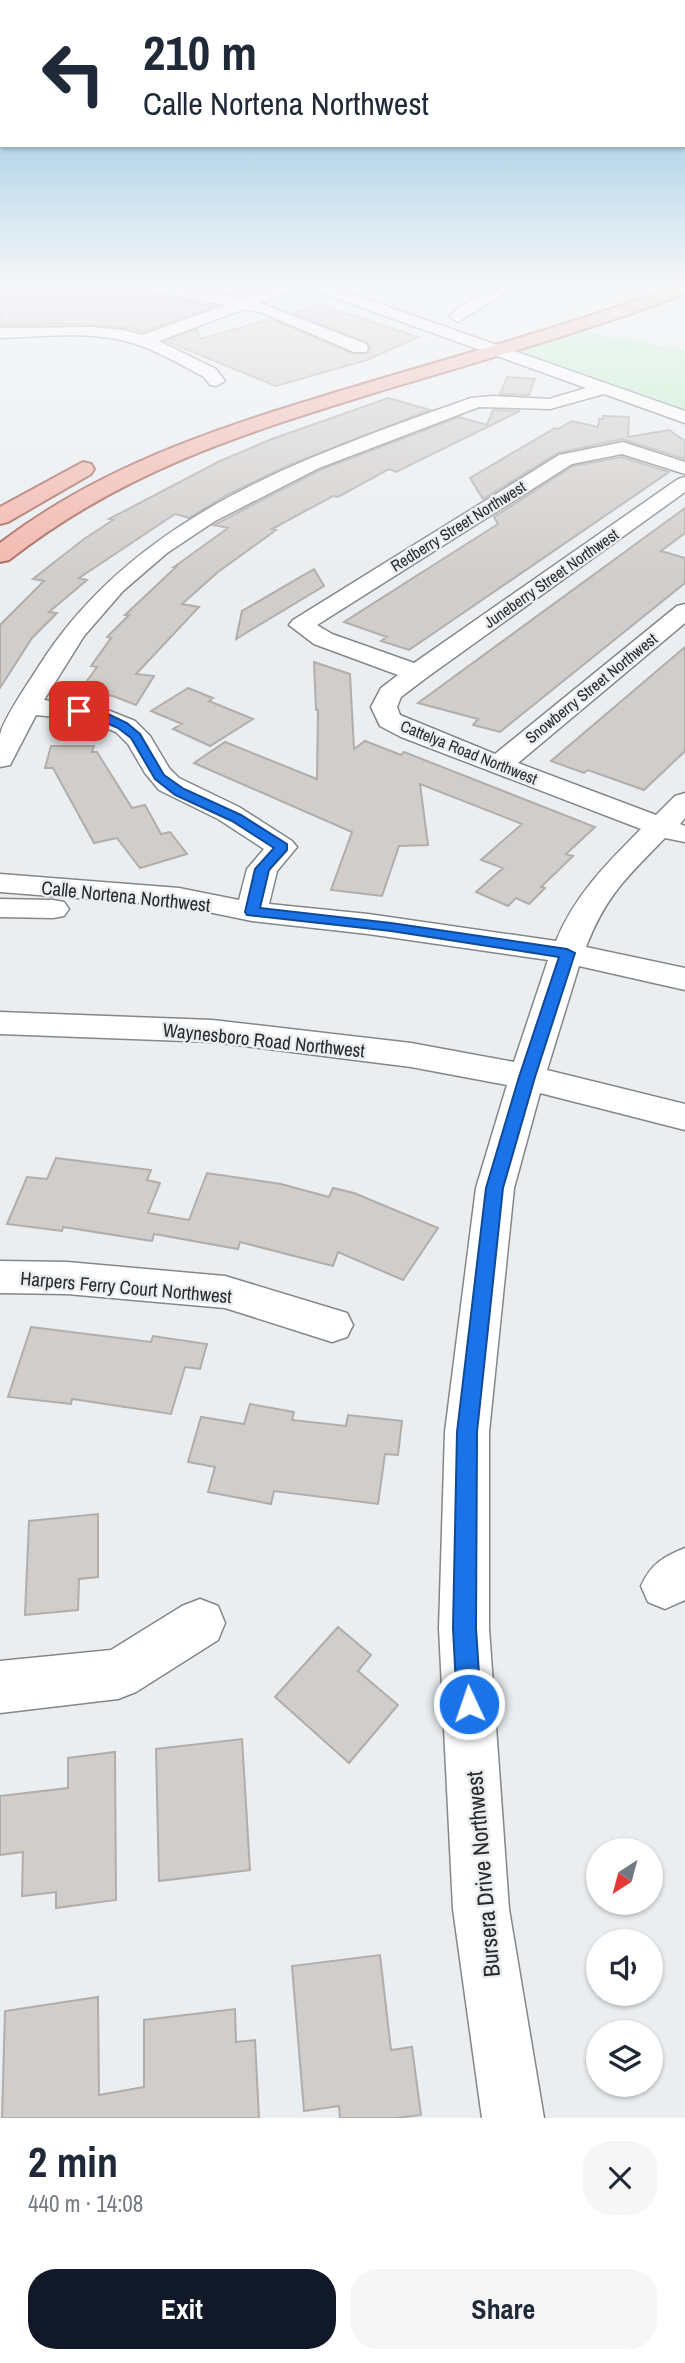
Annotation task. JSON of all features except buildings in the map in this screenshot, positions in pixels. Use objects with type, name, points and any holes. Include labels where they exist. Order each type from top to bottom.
[{"type":"main road","points":[[180,430],[329,385]]},
{"type":"main road","points":[[0,555],[30,530],[130,471],[244,426],[381,385]]},
{"type":"main road","points":[[0,517],[31,497],[105,458]]},
{"type":"street","points":[[593,385],[685,417]]},
{"type":"street","points":[[0,759],[28,707],[75,632],[130,573],[198,521],[251,491],[351,448],[477,402],[550,404],[602,388]]},
{"type":"street","name":"Redberry Street Northwest","points":[[417,673],[323,639],[301,625],[566,458],[623,447],[685,468]]},
{"type":"street","name":"Juneberry Street Northwest","points":[[417,673],[685,483]]},
{"type":"street","name":"Snowberry Street Northwest","points":[[498,765],[685,611]]},
{"type":"street","name":"Cattelya Road Northwest","points":[[417,673],[390,693],[384,706],[388,720],[498,765],[677,821]]},
{"type":"street","points":[[28,707],[79,711],[123,726],[136,736],[159,777],[180,792],[237,818],[282,847],[262,869],[252,912]]},
{"type":"street","name":"Bursera Drive Northwest","points":[[513,2118],[481,1909],[464,1628],[467,1432],[495,1188],[527,1077],[567,953],[583,914],[607,880],[677,821]]},
{"type":"street","name":"Calle Nortena Northwest","points":[[0,883],[179,897],[252,912],[368,924],[567,953],[685,979]]},
{"type":"street","name":"Calle Nortena Northwest","points":[[0,908],[176,916],[252,912]]},
{"type":"street","name":"Waynesboro Road Northwest","points":[[0,1023],[212,1031],[411,1055],[527,1077],[685,1117]]},
{"type":"street","name":"Harpers Ferry Court Northwest","points":[[0,1277],[66,1278],[225,1292],[332,1325]]},
{"type":"street","points":[[0,1687],[118,1674],[200,1623]]},
{"type":"green space","points":[[609,385],[685,385],[685,412]]},
{"type":"route","points":[[79,711],[123,726],[136,736],[159,777],[180,792],[237,818],[282,847],[262,869],[252,912],[461,936],[567,953],[495,1188],[467,1432],[464,1628],[469,1704]]}]
